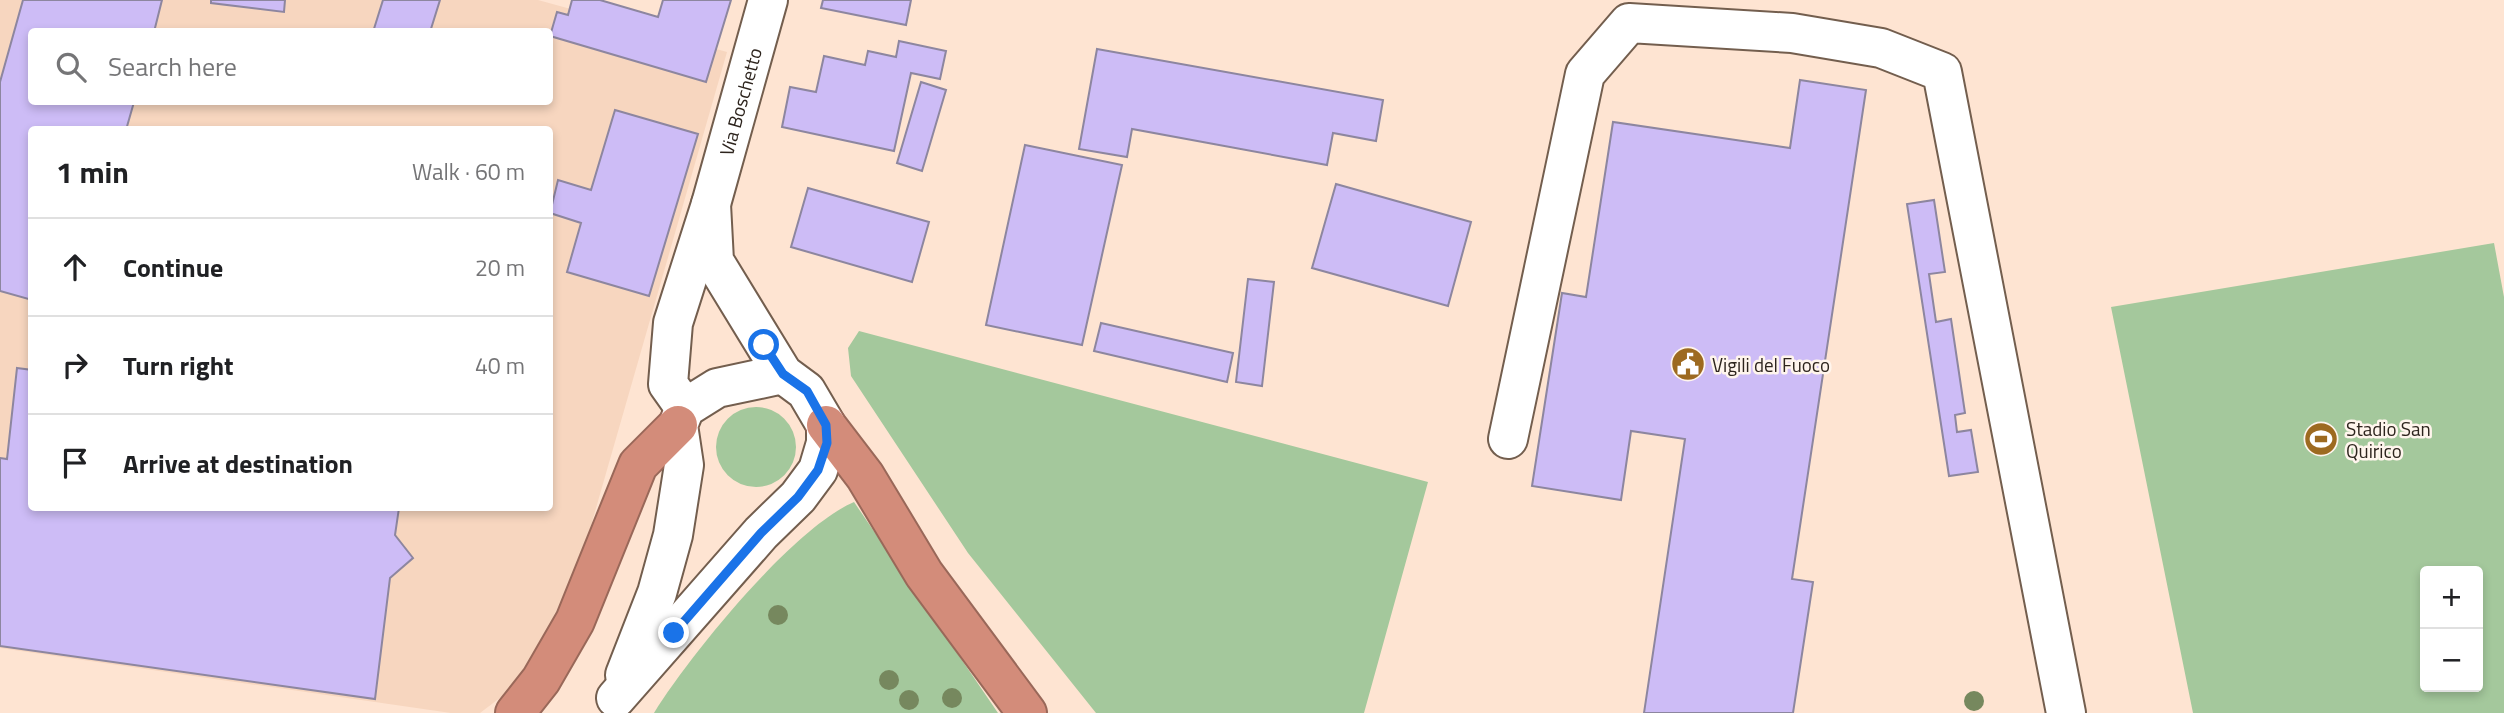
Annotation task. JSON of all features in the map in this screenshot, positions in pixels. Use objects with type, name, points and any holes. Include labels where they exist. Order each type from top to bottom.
[{"type":"highway","points":[[515,713],[541,680],[575,621],[638,465],[682,417]]},
{"type":"highway","points":[[826,425],[865,476],[924,574],[1027,713]]},
{"type":"street","name":"Via Boschetto","points":[[682,417],[668,384],[673,323],[768,0]]},
{"type":"street","points":[[1508,439],[1585,74],[1629,23],[1792,33],[1881,48],[1942,72],[2066,713]]},
{"type":"street","points":[[710,204],[714,261],[783,374],[807,391],[826,425],[827,443],[818,470],[798,497],[761,533],[616,698],[657,593],[673,535],[684,465],[682,417],[717,388],[783,374]]},
{"type":"shaded area","points":[[0,0],[538,0],[727,52],[590,529],[562,599],[522,681],[480,713],[451,713],[0,648]]},
{"type":"green space","name":"Stadio San Quirico","points":[[2494,243],[2504,297],[2504,713],[2193,713],[2111,307]]},
{"type":"green space","points":[[859,331],[1428,482],[1364,713],[1096,713],[968,553],[851,376],[848,348]]},
{"type":"green space","points":[[756,407],[771,410],[784,419],[793,432],[796,447],[793,462],[784,475],[771,484],[756,487],[741,484],[728,475],[719,462],[716,447],[719,432],[728,419],[741,410]]},
{"type":"green space","points":[[854,502],[998,713],[654,713],[692,659],[773,565],[829,516]]},
{"type":"building","points":[[23,0],[162,0],[155,28],[28,28],[28,105],[133,105],[127,126],[28,126],[28,299],[0,291],[0,82]]},
{"type":"building","points":[[211,0],[285,0],[284,12],[211,3]]},
{"type":"building","points":[[383,0],[440,0],[431,28],[374,28]]},
{"type":"building","points":[[572,0],[600,0],[658,17],[663,0],[731,0],[706,82],[553,37],[557,12],[568,15]]},
{"type":"building","points":[[823,0],[911,0],[906,25],[821,8]]},
{"type":"building","points":[[899,41],[946,51],[940,79],[911,73],[894,151],[782,127],[790,87],[816,92],[824,56],[865,65],[868,51],[896,57]]},
{"type":"building","points":[[1097,49],[1383,100],[1376,141],[1333,133],[1327,165],[1132,129],[1127,157],[1079,149]]},
{"type":"building","name":"Vigili del Fuoco","points":[[1800,80],[1866,90],[1792,579],[1813,582],[1793,713],[1644,713],[1685,439],[1631,431],[1621,500],[1532,486],[1562,293],[1586,297],[1613,122],[1790,148]]},
{"type":"building","points":[[921,82],[946,90],[922,171],[897,163]]},
{"type":"building","points":[[615,110],[698,134],[649,296],[567,272],[581,223],[553,214],[558,180],[591,190]]},
{"type":"building","points":[[1025,145],[1122,165],[1082,345],[986,325]]},
{"type":"building","points":[[1336,184],[1471,222],[1448,306],[1312,268]]},
{"type":"building","points":[[808,188],[929,222],[912,282],[791,247]]},
{"type":"building","points":[[1934,200],[1945,272],[1929,274],[1936,322],[1951,319],[1965,413],[1955,415],[1957,432],[1971,430],[1978,472],[1949,476],[1907,204]]},
{"type":"building","points":[[1248,279],[1274,282],[1262,386],[1236,382]]},
{"type":"building","points":[[1101,323],[1233,353],[1227,382],[1094,351]]},
{"type":"building","points":[[17,368],[28,369],[28,511],[399,511],[395,535],[413,558],[390,578],[375,699],[0,646],[0,458],[7,459]]},
{"type":"place","name":"Vigili del Fuoco","points":[[1688,364]]},
{"type":"place","name":"Stadio San Quirico","points":[[2321,439]]},
{"type":"route","points":[[674,633],[761,533],[798,497],[818,470],[827,443],[826,425],[807,391],[783,374],[764,345]]}]
